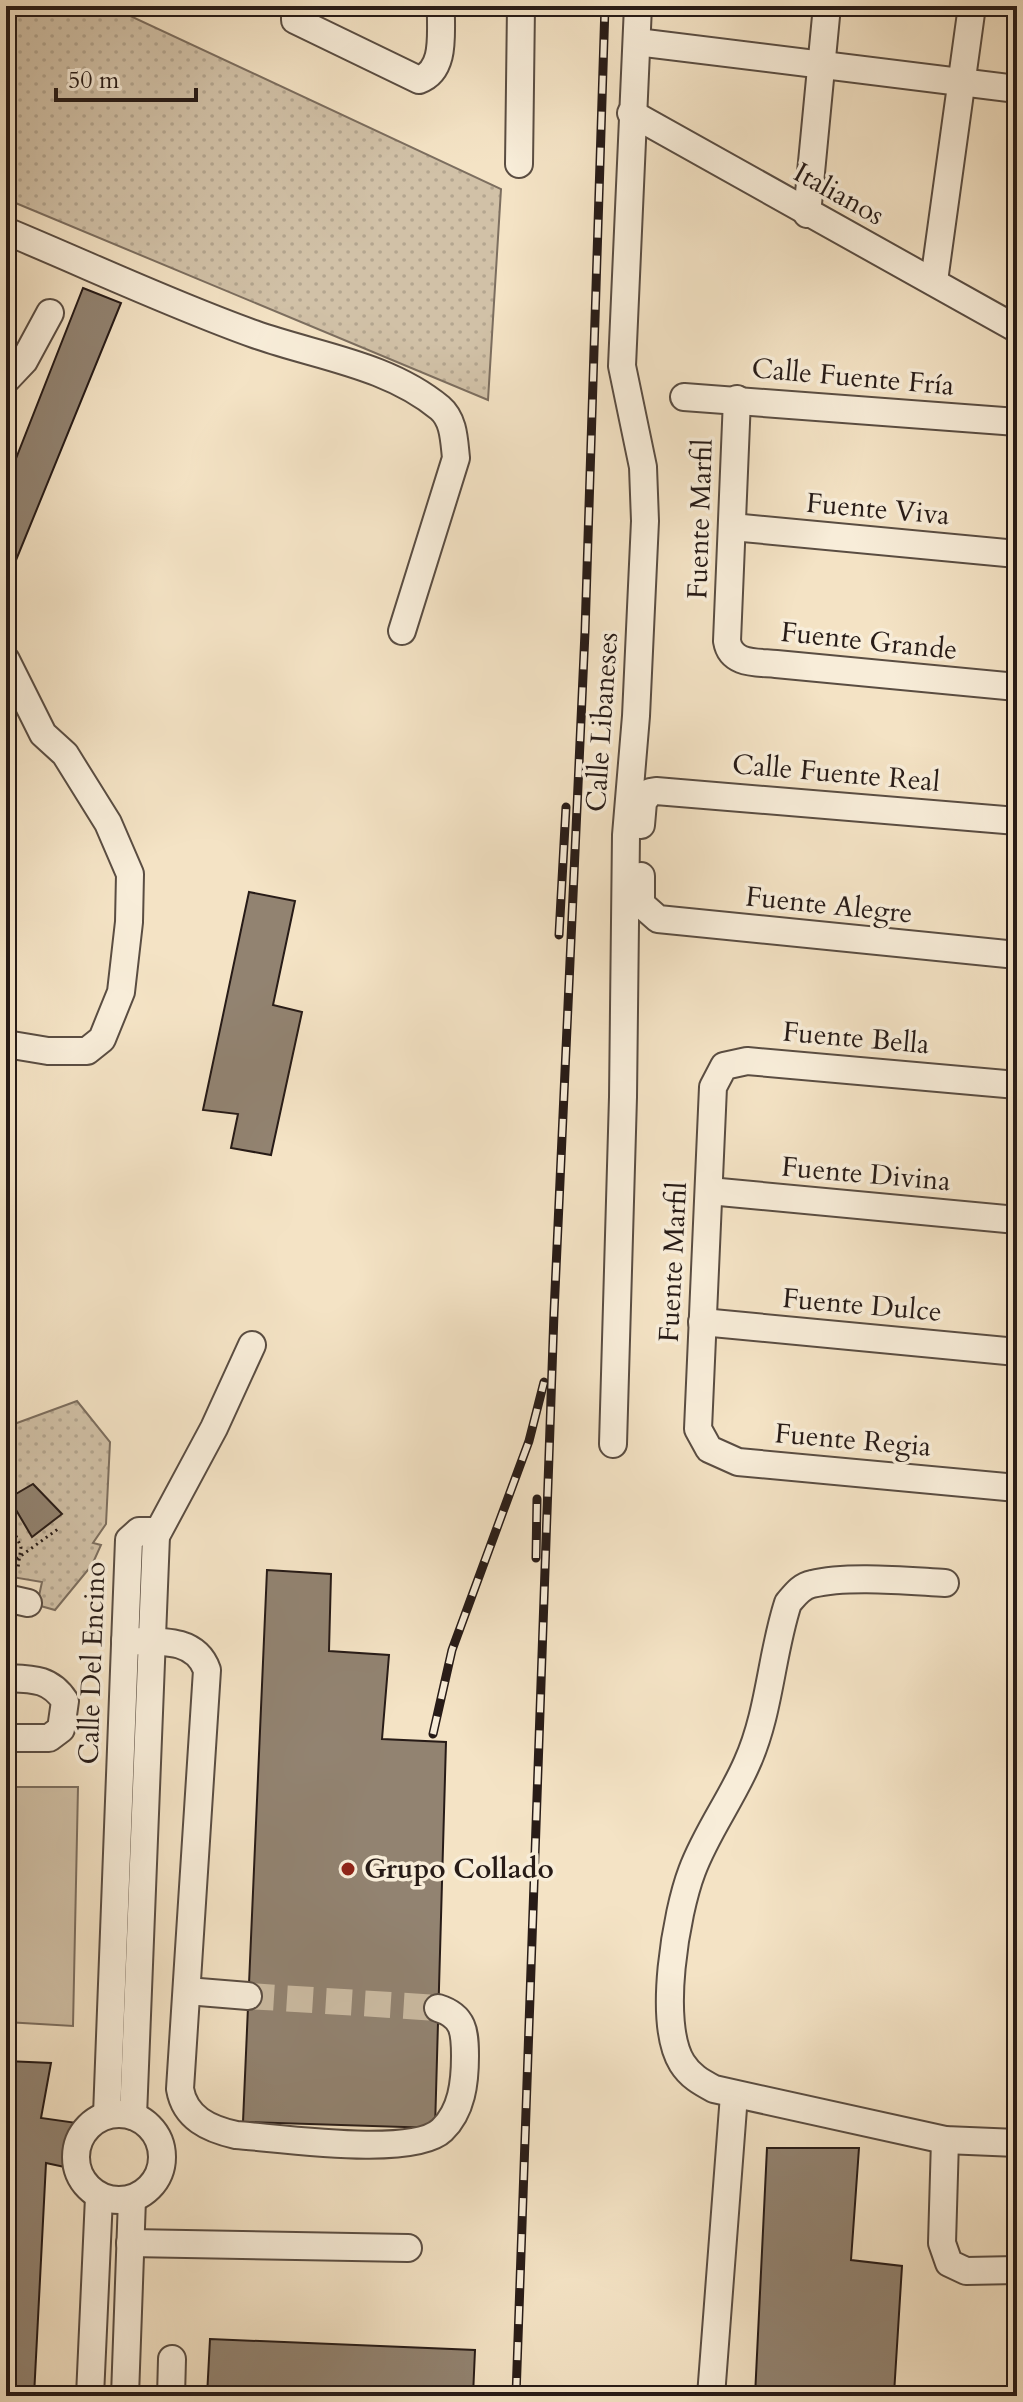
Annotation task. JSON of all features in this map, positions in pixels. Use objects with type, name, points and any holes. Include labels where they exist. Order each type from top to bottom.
[{"type":"street","points":[[295,6],[295,20],[419,80],[429,76],[439,59],[441,6]]},
{"type":"street","points":[[519,164],[521,6]]},
{"type":"street","name":"Calle Libaneses","points":[[613,1444],[623,1097],[626,835],[636,716],[646,488],[622,366],[638,6]]},
{"type":"street","points":[[807,214],[827,6]]},
{"type":"street","points":[[934,281],[972,6]]},
{"type":"street","points":[[637,42],[1017,89]]},
{"type":"street","name":"Italianos","points":[[631,113],[1017,329]]},
{"type":"street","points":[[6,231],[256,335],[336,356],[420,394],[442,410],[454,430],[456,458],[402,631]]},
{"type":"street","points":[[6,380],[24,361],[50,313]]},
{"type":"street","name":"Calle Fuente Fría","points":[[684,397],[1017,422]]},
{"type":"street","name":"Fuente Marfil","points":[[727,641],[737,399]]},
{"type":"street","name":"Fuente Viva","points":[[732,527],[1017,554]]},
{"type":"street","name":"Fuente Grande","points":[[727,641],[730,653],[738,659],[1017,687]]},
{"type":"street","points":[[6,660],[43,734],[65,754],[108,823],[130,874],[129,922],[121,992],[102,1039],[87,1051],[48,1051],[6,1044]]},
{"type":"street","name":"Calle Fuente Real","points":[[641,904],[642,810],[650,792],[752,797],[1017,821]]},
{"type":"street","name":"Fuente Alegre","points":[[641,904],[649,914],[672,921],[1017,955]]},
{"type":"street","name":"Fuente Bella","points":[[713,1098],[718,1074],[724,1066],[747,1061],[1017,1085]]},
{"type":"street","name":"Fuente Marfil","points":[[698,1429],[713,1098]]},
{"type":"street","name":"Fuente Divina","points":[[709,1191],[1017,1220]]},
{"type":"street","name":"Fuente Dulce","points":[[702,1322],[1017,1352]]},
{"type":"street","points":[[156,1536],[214,1428],[252,1345]]},
{"type":"street","name":"Fuente Regia","points":[[698,1429],[703,1442],[715,1454],[738,1462],[1017,1488]]},
{"type":"street","name":"Calle Del Encino","points":[[143,1530],[156,1536],[152,1642],[120,2115],[125,1641],[130,1537],[143,1530]]},
{"type":"street","points":[[945,1583],[895,1580],[812,1584],[798,1590],[788,1603],[763,1718],[752,1748],[692,1871],[678,1917],[671,1976],[673,2038],[680,2061],[694,2078],[734,2095],[945,2140],[1017,2143]]},
{"type":"street","points":[[125,1641],[187,1645],[197,1651],[207,1670],[180,2089],[183,2104],[192,2115],[219,2131],[236,2135],[370,2145],[410,2144],[427,2139],[440,2133],[451,2120],[463,2089],[465,2037],[458,2019],[438,2008]]},
{"type":"street","points":[[6,1678],[45,1682],[55,1686],[65,1701],[61,1729],[49,1738],[6,1738]]},
{"type":"street","points":[[187,1991],[248,1996]]},
{"type":"street","points":[[711,2396],[734,2095]]},
{"type":"street","points":[[120,2115],[151,2127],[161,2147],[161,2169],[150,2188],[132,2199],[115,2201],[99,2197],[80,2179],[76,2153],[85,2129],[120,2115]]},
{"type":"street","points":[[945,2140],[942,2243],[949,2263],[966,2271],[1017,2270]]},
{"type":"street","points":[[99,2197],[91,2390],[125,2391],[132,2199]]},
{"type":"street","points":[[130,2243],[408,2248]]},
{"type":"street","points":[[171,2396],[172,2359]]},
{"type":"path","points":[[6,1484],[15,1491]]},
{"type":"path","points":[[6,1514],[21,1547],[18,1568]]},
{"type":"path","points":[[6,1563],[58,1529]]},
{"type":"shaded area","points":[[6,6],[109,6],[501,189],[488,400],[6,199]]},
{"type":"shaded area","points":[[77,1401],[110,1442],[106,1524],[93,1543],[101,1545],[92,1565],[55,1610],[37,1605],[42,1582],[6,1576],[6,1427]]},
{"type":"shaded area","points":[[6,1787],[78,1787],[73,2026],[6,2022]]},
{"type":"building","points":[[83,288],[121,303],[12,570],[6,568],[6,484]]},
{"type":"building","points":[[249,892],[295,901],[273,1005],[302,1012],[271,1155],[231,1148],[238,1114],[203,1110]]},
{"type":"building","points":[[33,1484],[62,1514],[32,1537],[9,1498]]},
{"type":"building","name":"Grupo Collado","points":[[267,1570],[331,1574],[329,1651],[389,1655],[382,1739],[446,1742],[435,2128],[243,2122]]},
{"type":"building","points":[[6,2061],[51,2063],[41,2118],[77,2123],[74,2169],[46,2163],[34,2396],[6,2396]]},
{"type":"building","points":[[767,2148],[859,2148],[851,2260],[902,2266],[894,2394],[837,2392],[837,2396],[755,2396]]},
{"type":"building","points":[[210,2339],[475,2350],[473,2396],[207,2396]]},
{"type":"tunnel","points":[[248,1996],[438,2008]]},
{"type":"railway","points":[[516,2396],[554,1313],[585,632],[605,6]]},
{"type":"railway","points":[[559,935],[566,807]]},
{"type":"railway","points":[[433,1734],[452,1650],[529,1441],[544,1382]]},
{"type":"railway","points":[[536,1558],[537,1499]]},
{"type":"place","name":"Grupo Collado","points":[[348,1869]]}]
